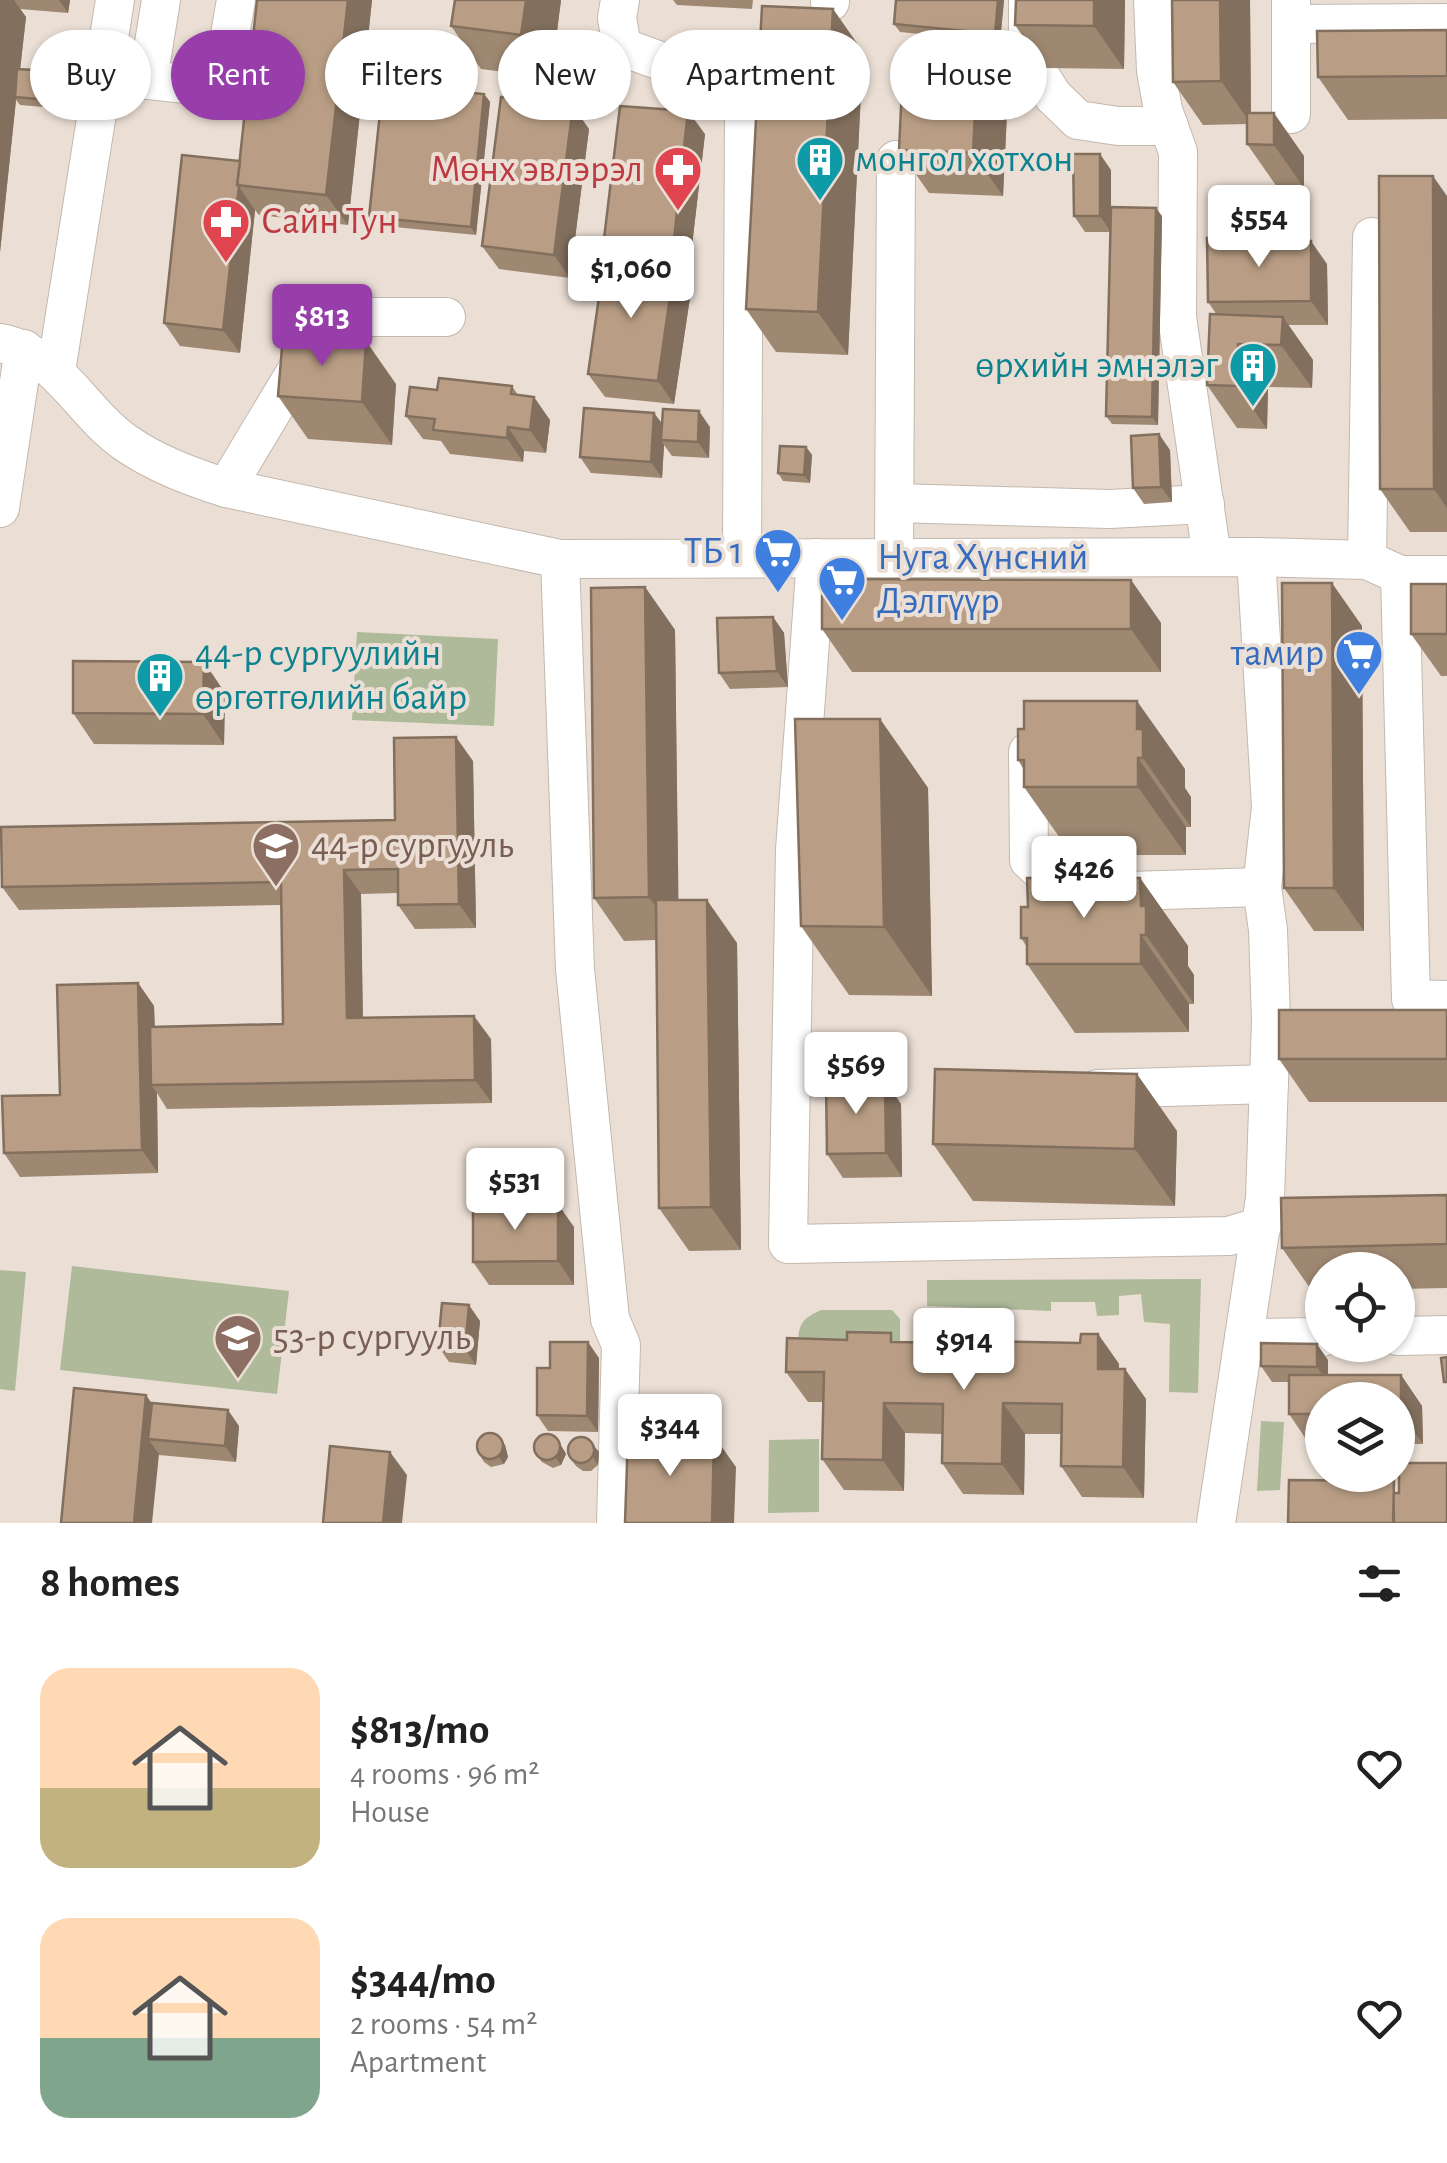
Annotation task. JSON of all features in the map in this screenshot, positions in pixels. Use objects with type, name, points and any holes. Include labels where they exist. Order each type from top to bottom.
[{"type":"street","points":[[111,30],[116,0]]},
{"type":"street","points":[[151,62],[161,0]]},
{"type":"street","points":[[151,80],[204,86],[223,75],[236,0]]},
{"type":"street","points":[[620,0],[617,18],[622,47],[729,86],[744,112],[742,558]]},
{"type":"street","points":[[1028,0],[1028,56],[1053,96],[1078,120],[1118,126],[1169,126]]},
{"type":"street","points":[[1153,0],[1156,71],[1178,152],[1177,317],[1212,556]]},
{"type":"street","points":[[1291,114],[1291,12],[1447,23]]},
{"type":"street","points":[[56,371],[97,120]]},
{"type":"street","points":[[894,558],[896,160]]},
{"type":"street","points":[[1372,237],[1384,568],[1411,999],[1447,1000]]},
{"type":"street","points":[[226,488],[314,343],[357,318],[446,318]]},
{"type":"street","points":[[0,508],[12,346],[56,371],[86,408],[126,443],[174,470],[226,488],[560,558],[1256,556],[1447,575]]},
{"type":"street","points":[[895,503],[1110,509],[1204,504]]},
{"type":"street","points":[[1216,1523],[1244,1338],[1276,1207],[1269,1084],[1272,1020],[1262,887],[1271,807],[1256,556]]},
{"type":"street","points":[[560,558],[574,969],[610,1319],[621,1345],[616,1523]]},
{"type":"street","points":[[816,558],[795,850],[788,1244],[1229,1236],[1276,1207]]},
{"type":"street","points":[[1028,752],[1030,860],[1063,892],[1262,887]]},
{"type":"street","points":[[1052,1090],[1269,1084]]},
{"type":"street","points":[[1415,1336],[1447,1335]]},
{"type":"street","points":[[1244,1338],[1305,1337]]},
{"type":"green space","points":[[357,632],[498,639],[494,726],[352,720]]},
{"type":"green space","points":[[72,1266],[289,1291],[277,1394],[60,1370]]},
{"type":"green space","points":[[0,1270],[26,1272],[15,1391],[0,1389]]},
{"type":"green space","points":[[1201,1279],[1198,1393],[1169,1392],[1170,1324],[1144,1322],[1141,1294],[1119,1296],[1119,1315],[1097,1316],[1095,1302],[1051,1302],[1051,1311],[927,1306],[927,1280]]},
{"type":"green space","points":[[821,1310],[892,1310],[900,1319],[900,1346],[798,1346],[802,1324]]},
{"type":"green space","points":[[1261,1421],[1284,1422],[1280,1490],[1257,1491]]},
{"type":"green space","points":[[819,1439],[819,1512],[768,1513],[769,1440]]},
{"type":"building","points":[[257,0],[348,0],[345,30],[325,30],[325,120],[334,120],[326,195],[237,185],[244,120],[305,120],[305,30],[254,30]]},
{"type":"building","points":[[455,0],[526,0],[522,30],[498,32],[451,26]]},
{"type":"building","points":[[896,0],[998,0],[995,30],[894,24]]},
{"type":"building","points":[[1016,0],[1094,0],[1094,26],[1015,25]]},
{"type":"building","points":[[1172,0],[1220,0],[1221,81],[1173,82]]},
{"type":"building","points":[[762,6],[833,9],[832,30],[761,30]]},
{"type":"building","points":[[1447,30],[1447,76],[1318,77],[1317,31]]},
{"type":"building","points":[[17,69],[30,70],[30,98],[15,97]]},
{"type":"building","points":[[478,93],[484,94],[471,227],[369,217],[379,120],[478,120]]},
{"type":"building","points":[[631,107],[651,108],[651,120],[687,120],[672,257],[603,247],[618,120],[631,120]]},
{"type":"building","points":[[1247,113],[1274,113],[1274,145],[1247,144]]},
{"type":"building","points":[[498,120],[571,120],[554,255],[482,246]]},
{"type":"building","points":[[756,120],[828,120],[818,312],[746,309]]},
{"type":"building","points":[[900,120],[975,120],[973,153],[899,150]]},
{"type":"building","points":[[1073,154],[1100,154],[1100,216],[1074,216]]},
{"type":"building","points":[[182,155],[240,161],[223,330],[164,323]]},
{"type":"building","points":[[1379,176],[1433,176],[1434,489],[1380,489]]},
{"type":"building","points":[[1111,207],[1156,208],[1152,417],[1106,416]]},
{"type":"building","points":[[1207,238],[1311,241],[1311,301],[1208,302]]},
{"type":"building","points":[[604,262],[674,268],[658,381],[588,374]]},
{"type":"building","points":[[1210,314],[1283,317],[1281,345],[1238,344],[1237,386],[1207,385]]},
{"type":"building","points":[[283,335],[366,341],[362,402],[278,396]]},
{"type":"building","points":[[439,378],[512,386],[511,394],[534,397],[530,430],[508,427],[507,438],[433,430],[435,419],[406,416],[410,387],[437,390]]},
{"type":"building","points":[[584,408],[654,413],[651,462],[580,457]]},
{"type":"building","points":[[663,409],[699,411],[698,442],[661,440]]},
{"type":"building","points":[[1159,434],[1161,487],[1133,488],[1131,436]]},
{"type":"building","points":[[780,446],[806,447],[804,475],[778,473]]},
{"type":"building","points":[[822,579],[1131,580],[1131,629],[822,629]]},
{"type":"building","points":[[1282,583],[1332,583],[1334,888],[1284,888]]},
{"type":"building","points":[[1411,584],[1447,584],[1447,634],[1411,634]]},
{"type":"building","points":[[645,587],[649,897],[594,898],[591,588]]},
{"type":"building","points":[[773,617],[777,671],[719,673],[717,618]]},
{"type":"building","points":[[73,661],[204,662],[203,714],[73,713]]},
{"type":"building","points":[[1024,701],[1137,701],[1137,729],[1143,729],[1138,787],[1024,787],[1024,760],[1018,760],[1018,729],[1024,729]]},
{"type":"building","points":[[795,719],[880,719],[884,927],[801,926]]},
{"type":"building","points":[[456,737],[459,904],[398,905],[398,869],[344,870],[347,1018],[474,1016],[475,1080],[151,1085],[150,1027],[283,1024],[281,882],[2,887],[1,827],[395,820],[394,738]]},
{"type":"building","points":[[1027,878],[1140,878],[1141,906],[1146,906],[1141,964],[1027,964],[1027,938],[1021,938],[1021,907],[1028,907]]},
{"type":"building","points":[[656,900],[707,900],[711,1207],[659,1208]]},
{"type":"building","points":[[138,983],[142,1150],[4,1153],[2,1096],[60,1095],[57,985]]},
{"type":"building","points":[[1279,1010],[1447,1010],[1447,1059],[1279,1059]]},
{"type":"building","points":[[935,1069],[1137,1074],[1135,1149],[933,1144]]},
{"type":"building","points":[[885,1081],[886,1153],[827,1154],[826,1082]]},
{"type":"building","points":[[1447,1195],[1447,1244],[1282,1248],[1281,1198]]},
{"type":"building","points":[[473,1204],[558,1204],[558,1261],[473,1262]]},
{"type":"building","points":[[442,1303],[469,1305],[465,1349],[438,1346]]},
{"type":"building","points":[[847,1332],[891,1333],[891,1342],[962,1343],[962,1334],[971,1334],[970,1341],[1080,1343],[1081,1334],[1098,1334],[1098,1369],[1125,1369],[1123,1467],[1061,1466],[1062,1404],[1003,1403],[1002,1464],[942,1463],[943,1404],[884,1403],[883,1460],[822,1459],[824,1372],[786,1372],[787,1338],[847,1340]]},
{"type":"building","points":[[550,1342],[588,1342],[587,1416],[537,1415],[537,1368],[550,1368]]},
{"type":"building","points":[[1261,1343],[1305,1344],[1305,1362],[1317,1362],[1317,1367],[1261,1366]]},
{"type":"building","points":[[1447,1357],[1447,1382],[1444,1382],[1441,1358]]},
{"type":"building","points":[[1289,1375],[1401,1375],[1401,1382],[1305,1382],[1305,1414],[1289,1414]]},
{"type":"building","points":[[74,1388],[146,1395],[134,1523],[61,1523]]},
{"type":"building","points":[[152,1403],[228,1410],[225,1446],[148,1439]]},
{"type":"building","points":[[490,1433],[499,1437],[503,1446],[499,1455],[490,1459],[481,1455],[477,1446],[481,1437]]},
{"type":"building","points":[[547,1434],[556,1438],[560,1447],[556,1456],[547,1460],[538,1456],[534,1447],[538,1438]]},
{"type":"building","points":[[628,1434],[714,1436],[712,1523],[625,1523]]},
{"type":"building","points":[[581,1437],[590,1441],[594,1450],[590,1459],[581,1463],[572,1459],[568,1450],[572,1441]]},
{"type":"building","points":[[330,1446],[390,1452],[383,1523],[323,1523]]},
{"type":"building","points":[[1415,1463],[1447,1463],[1447,1523],[1394,1523],[1393,1493],[1415,1492]]},
{"type":"building","points":[[1289,1480],[1305,1480],[1305,1492],[1394,1492],[1393,1523],[1288,1523]]},
{"type":"place","name":"монгол хотхон","points":[[820,202]]},
{"type":"place","name":"Мөнх эвлэрэл","points":[[678,212]]},
{"type":"place","name":"Сайн Тун","points":[[226,264]]},
{"type":"place","name":"өрхийн эмнэлэг","points":[[1253,408]]},
{"type":"place","name":"ТБ 1","points":[[778,594]]},
{"type":"place","name":"Нуга Хүнсний Дэлгүүр","points":[[842,622]]},
{"type":"place","name":"тамир","points":[[1359,696]]},
{"type":"place","name":"44-р сургуулийн өргөтгөлийн байр","points":[[160,718]]},
{"type":"place","name":"44-р сургууль","points":[[276,888]]},
{"type":"place","name":"53-р сургууль","points":[[238,1380]]}]
